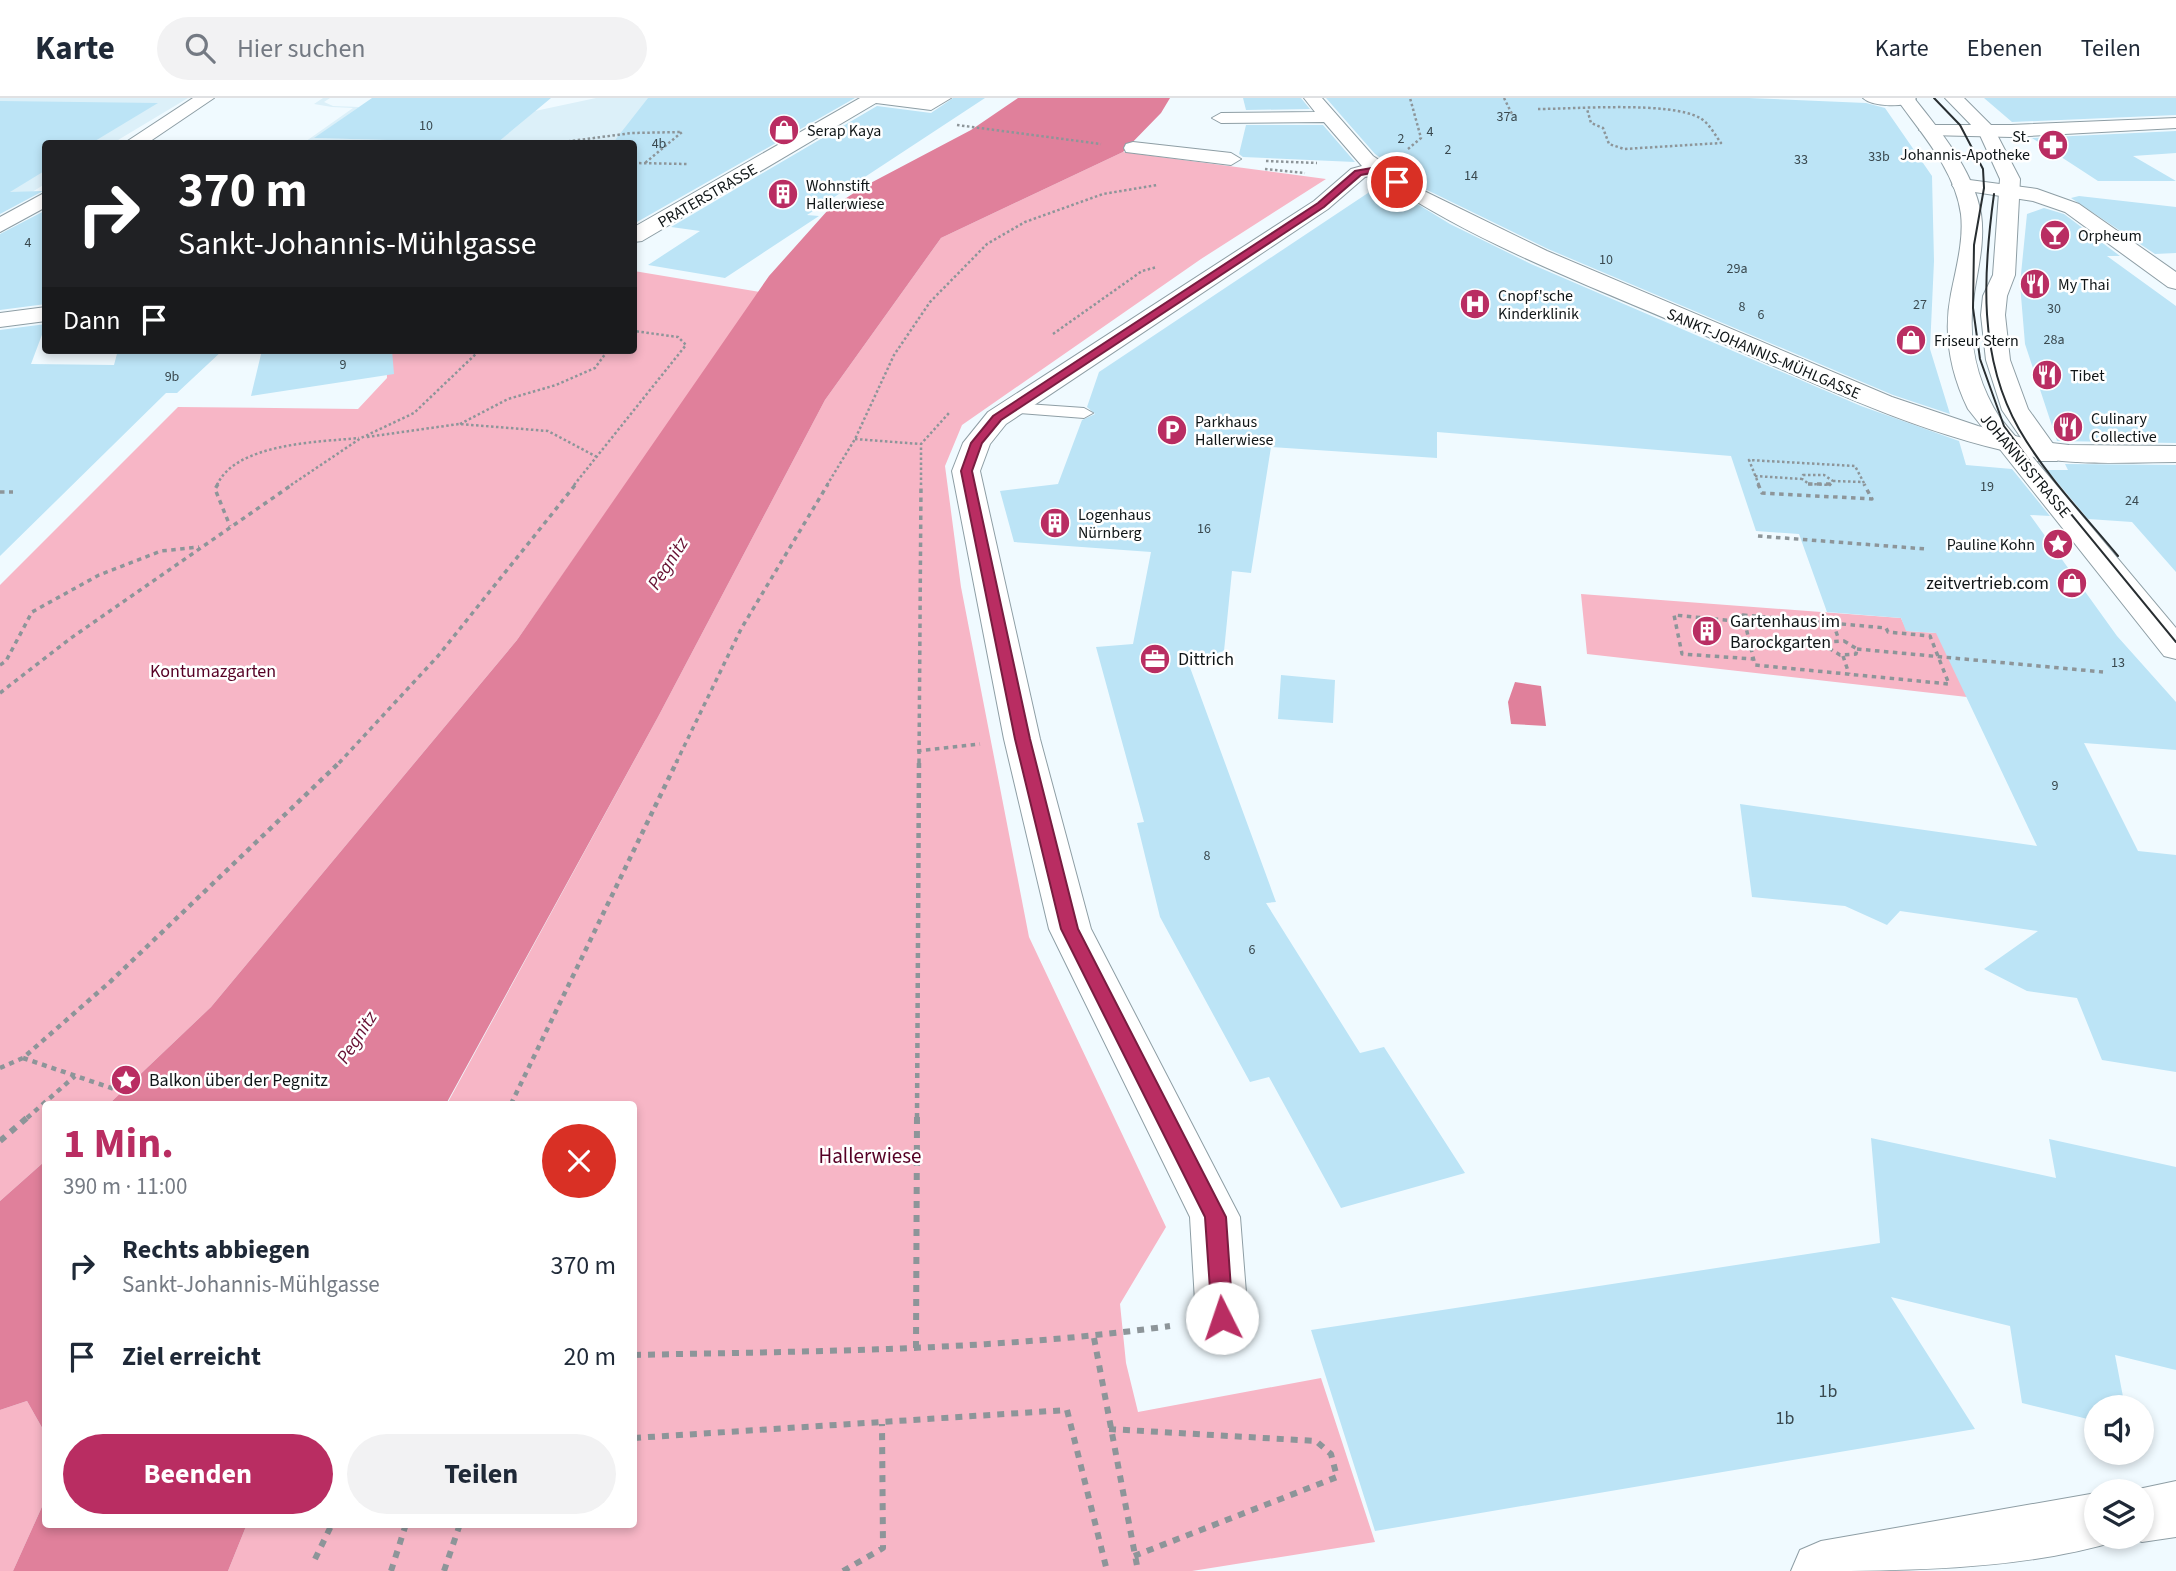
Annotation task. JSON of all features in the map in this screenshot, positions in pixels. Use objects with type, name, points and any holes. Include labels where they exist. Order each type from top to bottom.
[{"type":"street","points":[[138,140],[205,98]]},
{"type":"street","points":[[874,98],[931,105],[942,98]]},
{"type":"street","name":"PRATERSTRASSE","points":[[637,234],[874,98]]},
{"type":"street","points":[[1202,158],[1228,98]]},
{"type":"street","name":"SANKT-JOHANNIS-MÜHLGASSE","points":[[1312,98],[1367,171],[1539,256],[1883,403],[2005,442],[2043,450],[2176,454]]},
{"type":"street","name":"JOHANNISSTRASSE","points":[[1872,98],[1906,99],[1962,185],[1969,206],[1971,226],[1969,274],[1959,320],[1961,355],[1971,394],[2005,442],[2176,649]]},
{"type":"street","name":"JOHANNISSTRASSE","points":[[1954,98],[1987,131],[2005,165],[2011,191],[2004,275],[1995,296],[1993,315],[1997,360],[2015,410],[2043,450],[2176,615]]},
{"type":"street","points":[[1221,118],[1326,117]]},
{"type":"street","points":[[1928,130],[1987,131],[2176,123]]},
{"type":"street","points":[[1133,148],[1202,158],[1231,159]]},
{"type":"street","points":[[1222,1318],[1215,1217],[1070,929],[1022,739],[966,471],[977,443],[997,418],[1321,205],[1367,171]]},
{"type":"street","points":[[1962,185],[2037,195],[2072,208],[2176,282]]},
{"type":"street","points":[[0,226],[42,200]]},
{"type":"street","points":[[0,320],[42,315]]},
{"type":"street","points":[[2154,1512],[2176,1509]]},
{"type":"street","points":[[1821,1571],[2084,1523]]},
{"type":"lane","points":[[1012,408],[1084,413]]},
{"type":"path","points":[[1410,98],[1421,132]]},
{"type":"path","points":[[1504,98],[1513,116]]},
{"type":"path","points":[[1538,109],[1587,109],[1684,112],[1706,123],[1721,143],[1623,149],[1609,144],[1603,128],[1591,123],[1587,109]]},
{"type":"path","points":[[971,128],[1133,148]]},
{"type":"path","points":[[596,140],[656,130],[682,132],[645,163]]},
{"type":"path","points":[[1231,159],[1345,164],[1367,171]]},
{"type":"path","points":[[1254,168],[1318,174],[1367,171]]},
{"type":"path","points":[[512,1101],[741,629],[855,439],[894,355],[930,302],[987,244],[1024,222],[1122,190]]},
{"type":"path","points":[[1041,342],[1142,271],[1185,262],[1235,262]]},
{"type":"path","points":[[0,1068],[23,1058],[170,926],[368,735],[439,656],[686,345],[678,337],[637,331]]},
{"type":"path","points":[[0,693],[71,638],[230,526],[361,438],[414,413],[476,354]]},
{"type":"path","points":[[459,424],[508,399],[556,386],[595,368],[605,354]]},
{"type":"path","points":[[916,1348],[917,751],[921,444],[958,405]]},
{"type":"path","points":[[230,526],[215,489],[224,471],[261,455],[306,443],[459,424],[548,431],[597,457]]},
{"type":"path","points":[[855,439],[921,444]]},
{"type":"path","points":[[1749,460],[1806,464],[1855,467],[1872,499],[1762,493],[1749,460]]},
{"type":"path","points":[[1806,464],[1811,473]]},
{"type":"path","points":[[1802,479],[1803,475],[1811,473],[1833,481],[1863,482]]},
{"type":"path","points":[[1755,476],[1802,479],[1820,487],[1830,485],[1833,481]]},
{"type":"path","points":[[1820,487],[1825,497]]},
{"type":"path","points":[[0,492],[12,492]]},
{"type":"path","points":[[1758,536],[1926,549]]},
{"type":"path","points":[[0,665],[6,661],[32,612],[99,575],[148,556],[161,551],[200,547]]},
{"type":"path","points":[[1745,622],[1674,615],[1682,654],[1754,659]]},
{"type":"path","points":[[1743,615],[1930,636],[1948,684],[1755,665],[1745,622],[1743,615]]},
{"type":"path","points":[[1833,623],[1839,640]]},
{"type":"path","points":[[1749,640],[1827,647],[1843,656],[1856,654],[1857,649]]},
{"type":"path","points":[[1827,647],[1828,642],[1839,640],[1857,649],[2103,672]]},
{"type":"path","points":[[1843,656],[1849,674]]},
{"type":"path","points":[[917,751],[1022,739]]},
{"type":"path","points":[[23,1058],[123,1092]]},
{"type":"path","points":[[46,1101],[76,1075]]},
{"type":"path","points":[[0,1141],[42,1105]]},
{"type":"path","points":[[637,1355],[916,1348],[1094,1338],[1222,1318]]},
{"type":"path","points":[[1094,1338],[1109,1429],[1138,1571]]},
{"type":"path","points":[[637,1438],[1067,1410],[1107,1571]]},
{"type":"path","points":[[844,1571],[883,1548],[882,1424]]},
{"type":"path","points":[[1109,1429],[1316,1441],[1331,1454],[1336,1477],[1134,1556]]},
{"type":"path","points":[[314,1559],[330,1528]]},
{"type":"path","points":[[391,1571],[405,1528]]},
{"type":"path","points":[[444,1571],[459,1528]]},
{"type":"shaded area","points":[[0,98],[188,98],[118,140],[42,140],[42,186],[0,212]]},
{"type":"shaded area","points":[[323,98],[330,98],[324,102],[333,106],[359,107],[315,138],[388,140],[308,140],[353,108],[332,107],[314,104]]},
{"type":"shaded area","points":[[596,98],[752,98],[664,161],[637,161],[637,154],[644,154],[661,139],[501,140],[535,111]]},
{"type":"green space","name":"Hallerwiese","points":[[1123,152],[1326,179],[1201,259],[962,425],[945,466],[961,587],[1029,937],[1166,1227],[1120,1304],[1126,1363],[1138,1412],[1321,1378],[1375,1542],[1192,1571],[228,1571],[245,1528],[637,1528],[637,1101],[449,1101],[658,717],[825,400],[941,238]]},
{"type":"green space","name":"Kontumazgarten","points":[[637,272],[760,292],[517,640],[211,1007],[112,1101],[42,1101],[42,1164],[0,1201],[0,585],[178,407],[358,409],[387,378],[386,354],[637,354]]},
{"type":"green space","points":[[1581,594],[1901,618],[1907,631],[1951,634],[1967,697],[1587,654]]},
{"type":"green space","points":[[27,1401],[42,1428],[42,1507],[13,1571],[0,1571],[0,1410]]},
{"type":"water","name":"Pegnitz","points":[[1018,98],[1170,98],[1161,113],[1123,152],[941,238],[825,400],[658,717],[448,1101],[112,1101],[211,1007],[517,640],[769,276],[828,210],[863,187],[971,130]]},
{"type":"water","points":[[1515,682],[1541,686],[1546,726],[1511,724],[1508,702]]},
{"type":"water","points":[[42,1164],[42,1428],[27,1401],[0,1410],[0,1201]]},
{"type":"water","points":[[42,1507],[42,1528],[245,1528],[228,1571],[13,1571]]},
{"type":"building","points":[[372,98],[551,98],[501,140],[314,138]]},
{"type":"building","points":[[648,98],[855,98],[637,222],[637,140],[615,140]]},
{"type":"building","name":"Wohnstift Hallerwiese","points":[[953,98],[985,98],[807,215],[819,216],[725,278],[648,265],[700,231],[671,227],[877,106],[931,113]]},
{"type":"building","points":[[1243,98],[1301,98],[1310,109],[1246,110]]},
{"type":"building","points":[[1326,98],[1749,98],[1866,103],[1885,108],[1932,176],[1934,261],[1930,349],[1950,414],[1893,395],[1548,249],[1425,189],[1401,172],[1411,165],[1389,164],[1375,154]]},
{"type":"building","points":[[1984,98],[2176,98],[2176,115],[2012,122]]},
{"type":"building","points":[[0,101],[158,103],[97,140],[42,140],[42,172],[10,192],[42,192],[0,214]]},
{"type":"building","points":[[1246,125],[1323,125],[1355,162],[1243,157],[1239,154]]},
{"type":"building","points":[[2176,131],[2176,153],[2133,156],[2176,181],[2098,181],[2032,138]]},
{"type":"building","points":[[1383,183],[1450,224],[1531,264],[1861,406],[1959,441],[1966,465],[2012,469],[2050,516],[2030,515],[2117,636],[2176,702],[2176,750],[2084,743],[2138,851],[2176,855],[2176,1072],[2102,1060],[2077,998],[2027,991],[1984,969],[2038,931],[1900,911],[1887,925],[1845,906],[1752,897],[1740,804],[2037,846],[1936,633],[1906,631],[1901,618],[1827,612],[1799,534],[1756,531],[1731,456],[1437,432],[1437,458],[1271,447],[1251,573],[1232,571],[1224,651],[1188,662],[1276,902],[1266,903],[1360,1053],[1384,1047],[1465,1173],[1341,1208],[1269,1077],[1250,1082],[1160,917],[1137,823],[1144,822],[1096,647],[1133,644],[1151,552],[1014,542],[1000,491],[1058,484],[1082,420],[1095,414],[1087,407],[1099,372]]},
{"type":"building","points":[[2079,196],[2176,207],[2176,253],[2155,254],[2071,198]]},
{"type":"building","points":[[2044,208],[2064,214],[2120,256],[2107,256],[2176,306],[2176,443],[2057,441],[2025,344],[2020,284],[2027,214]]},
{"type":"building","points":[[42,212],[42,305],[0,310],[0,234]]},
{"type":"building","points":[[42,325],[42,335],[31,364],[114,365],[117,354],[219,354],[177,393],[166,393],[0,556],[0,330]]},
{"type":"building","points":[[261,354],[392,354],[394,374],[251,396]]},
{"type":"building","points":[[2065,464],[2176,465],[2176,572],[2132,522],[2088,519],[2047,470],[2068,470]]},
{"type":"building","points":[[1281,675],[1335,680],[1333,723],[1278,719]]},
{"type":"building","points":[[1871,1138],[2056,1178],[2049,1139],[2176,1167],[2176,1370],[2115,1355],[2123,1395],[2084,1395],[2084,1418],[2022,1403],[2010,1326],[1891,1297],[1975,1429],[1375,1531],[1311,1330],[1880,1243]]},
{"type":"tram line","points":[[1934,98],[1960,125],[1983,169],[1984,188],[1974,245],[1973,308],[1980,359],[2004,426],[2048,486],[2176,642]]},
{"type":"tram line","points":[[1994,194],[1986,285],[1990,344],[1996,373],[2019,429],[2041,463],[2118,556]]},
{"type":"place","name":"Serap Kaya","points":[[784,130]]},
{"type":"place","name":"St. Johannis-Apotheke","points":[[2053,145]]},
{"type":"place","name":"Wohnstift Hallerwiese","points":[[783,194]]},
{"type":"place","name":"Orpheum","points":[[2055,235]]},
{"type":"place","name":"My Thai","points":[[2035,284]]},
{"type":"place","name":"Cnopf'sche Kinderklinik","points":[[1475,304]]},
{"type":"place","name":"Friseur Stern","points":[[1911,340]]},
{"type":"place","name":"Tibet","points":[[2047,375]]},
{"type":"place","name":"Culinary Collective","points":[[2068,427]]},
{"type":"place","name":"Parkhaus Hallerwiese","points":[[1172,430]]},
{"type":"place","name":"Logenhaus Nürnberg","points":[[1055,523]]},
{"type":"place","name":"Pauline Kohn","points":[[2058,544]]},
{"type":"place","name":"zeitvertrieb.com","points":[[2072,583]]},
{"type":"place","name":"Gartenhaus im Barockgarten","points":[[1707,631]]},
{"type":"place","name":"Dittrich","points":[[1155,659]]},
{"type":"place","name":"Balkon über der Pegnitz","points":[[126,1080]]},
{"type":"route","points":[[1222,1318],[1215,1217],[1070,929],[1022,739],[966,471],[977,443],[997,418],[1321,205],[1358,173],[1377,169],[1397,182]]}]
